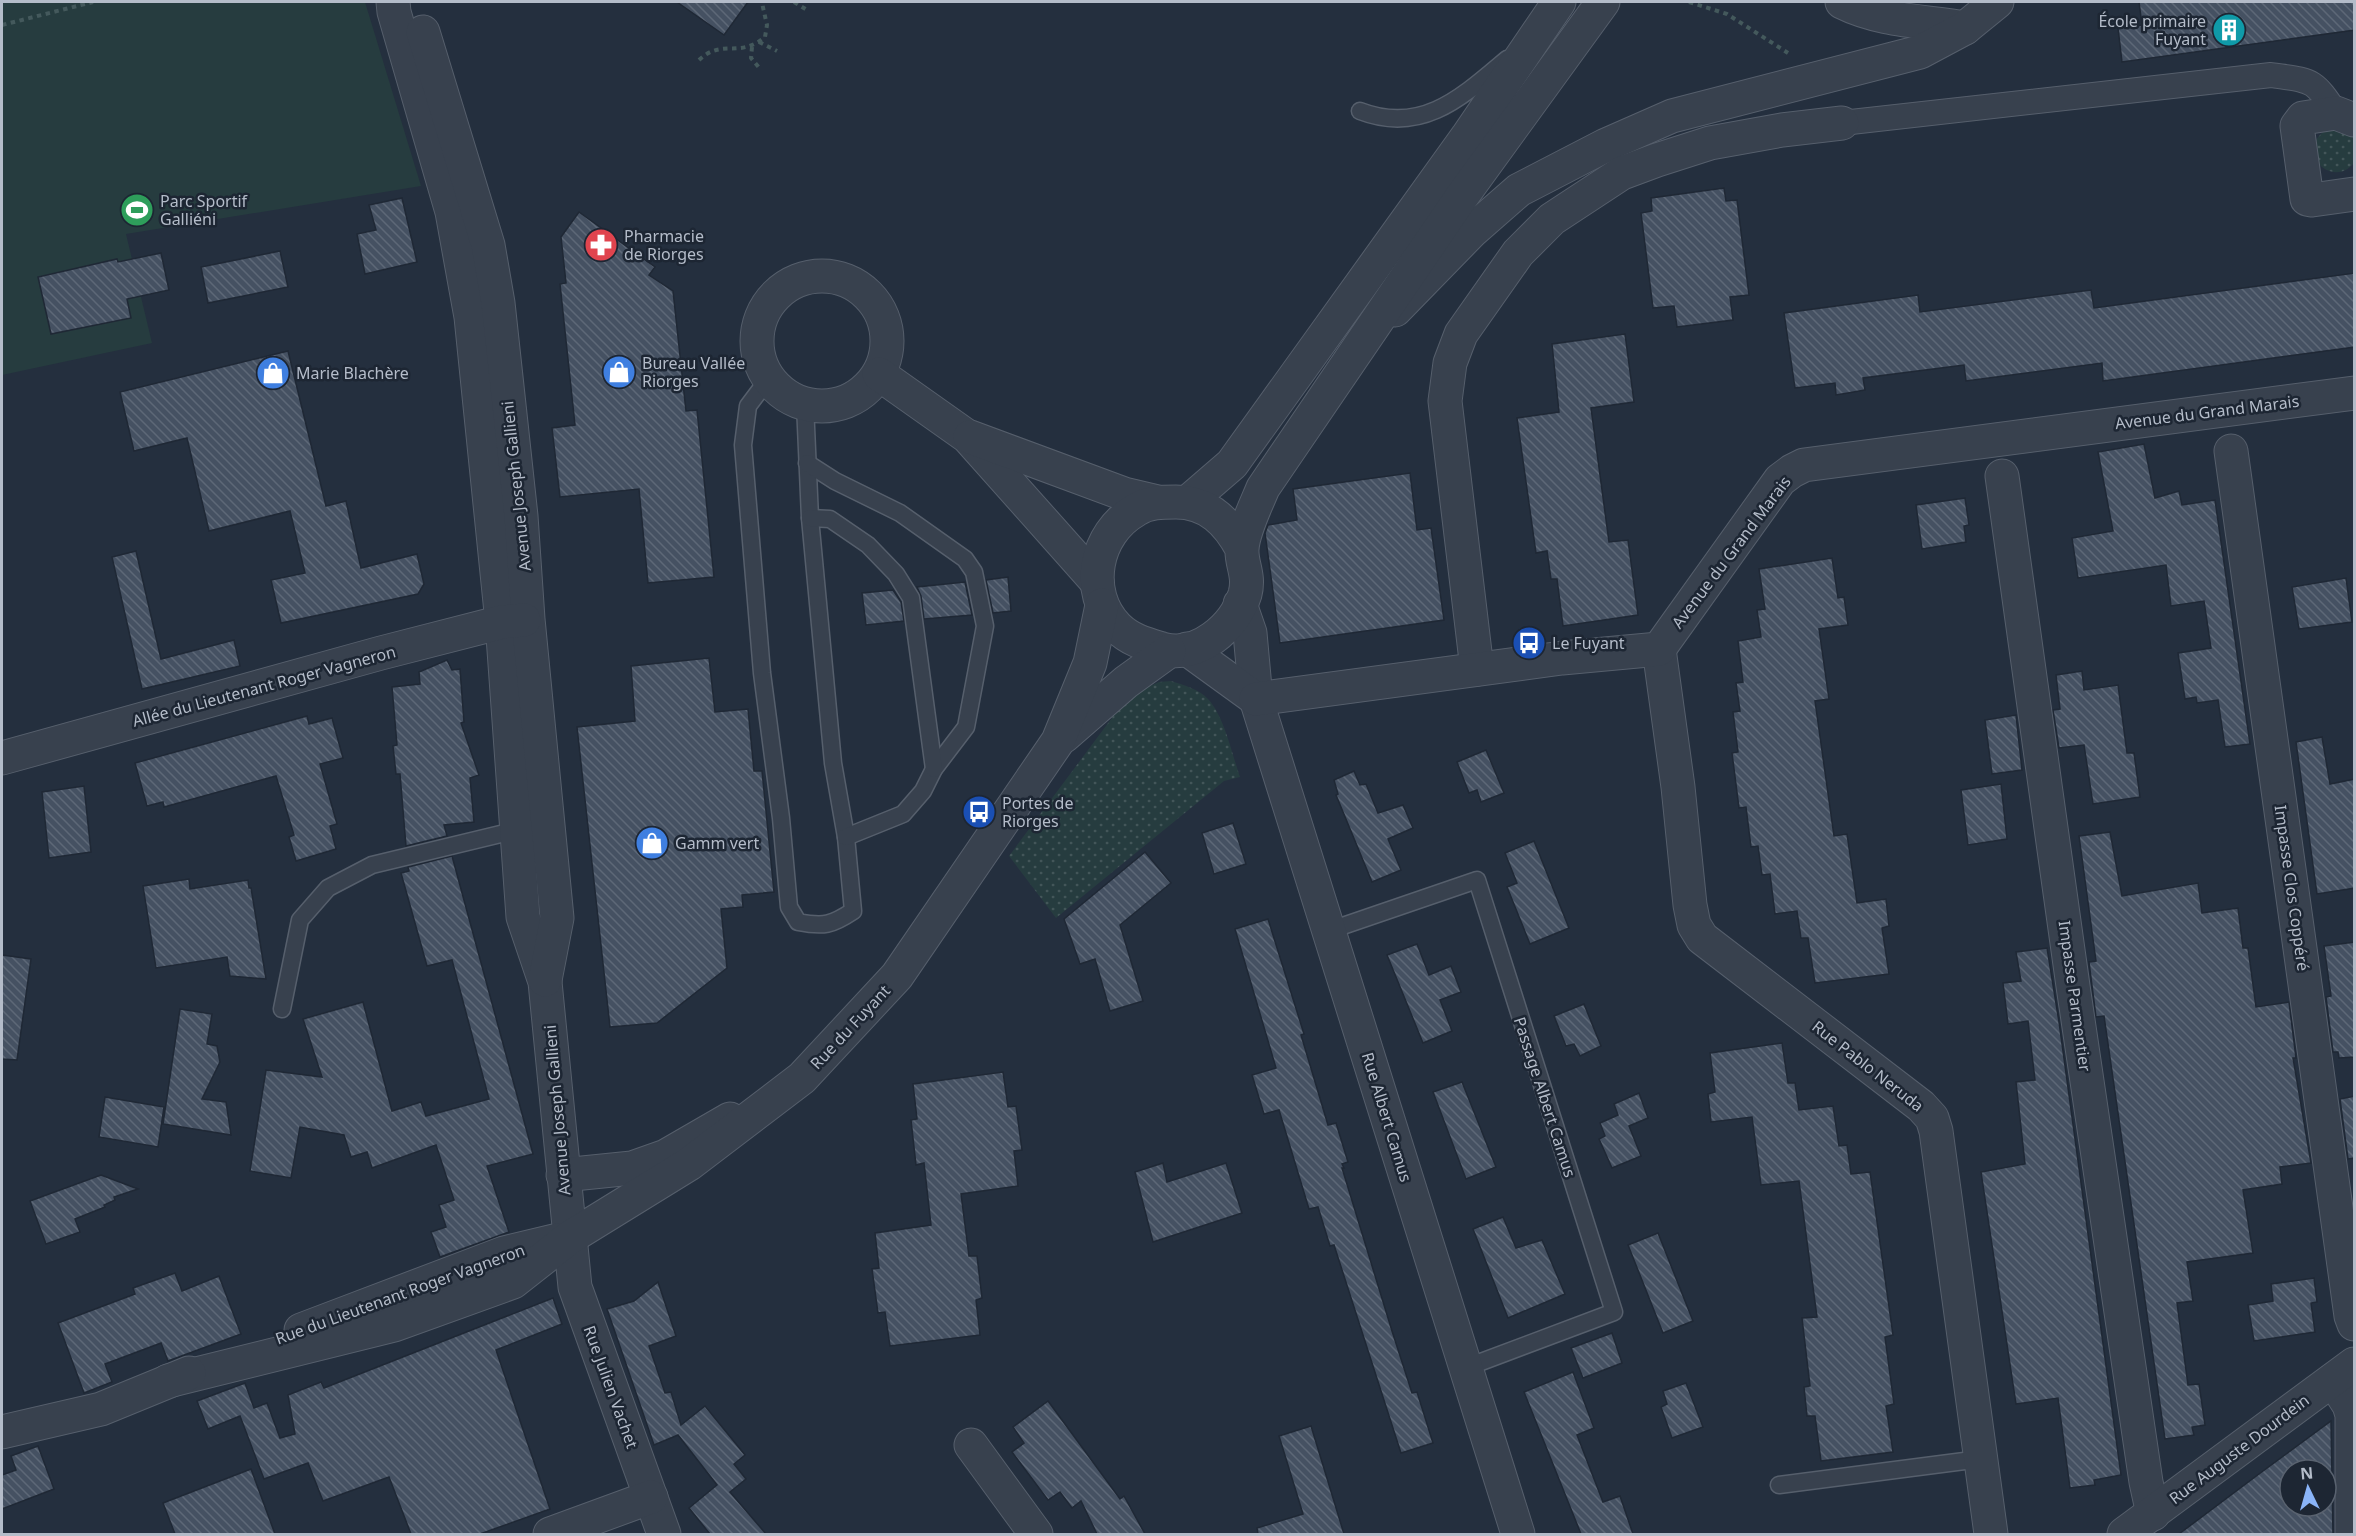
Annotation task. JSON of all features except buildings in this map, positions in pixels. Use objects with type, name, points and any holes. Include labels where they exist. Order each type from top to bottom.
[{"type":"street","name":"Avenue Joseph Gallieni","points":[[393,2],[452,212],[471,316],[557,918],[545,982]]},
{"type":"street","name":"Avenue Joseph Gallieni","points":[[412,2],[488,245],[498,303],[521,516],[515,620],[517,830],[523,917],[545,982],[569,1238]]},
{"type":"street","points":[[1100,594],[1098,561],[1106,540],[1119,522],[1137,509],[1173,502],[1233,464],[1467,137],[1559,2]]},
{"type":"street","points":[[1242,549],[1263,488],[1460,199],[1603,2]]},
{"type":"street","points":[[1842,2],[1860,11],[1894,19],[1965,28]]},
{"type":"street","points":[[1366,339],[1472,231],[1519,189],[1672,116],[1920,52],[1965,28],[1997,2]]},
{"type":"street","points":[[1477,669],[1445,401],[1450,363],[1461,334],[1518,253],[1552,219],[1622,173],[1710,143],[1782,130],[2271,75],[2307,80],[2320,89],[2345,116]]},
{"type":"street","points":[[2345,116],[2303,118],[2299,121],[2297,126],[2305,195],[2307,199],[2312,200],[2355,195]]},
{"type":"street","points":[[824,275],[847,280],[867,292],[880,310],[887,331],[887,352],[879,374],[866,390],[848,401],[826,406],[805,404],[788,397],[769,378],[758,352],[757,334],[761,316],[771,300],[784,288],[800,279],[824,275]]},
{"type":"street","points":[[879,374],[968,436],[1124,494],[1206,508],[1221,519],[1233,532],[1242,549],[1247,570],[1245,592],[1237,613],[1223,630],[1206,642],[1178,650]]},
{"type":"street","name":"Avenue du Grand Marais","points":[[1659,649],[1780,480],[1804,465],[2355,393]]},
{"type":"street","points":[[968,436],[1100,594],[1117,627],[1137,642],[1178,650],[1256,699],[1477,669],[1659,649]]},
{"type":"street","name":"Impasse Clos Coppéré","points":[[2231,451],[2351,1316],[2355,1324]]},
{"type":"street","name":"Impasse Parmentier","points":[[2002,476],[2073,986],[2144,1471],[2153,1514]]},
{"type":"street","name":"Rue du Fuyant","points":[[569,1238],[689,1164],[802,1078],[897,976],[1058,741],[1090,663],[1100,594]]},
{"type":"street","name":"Rue Albert Camus","points":[[1240,604],[1250,633],[1256,699],[1518,1534]]},
{"type":"street","name":"Allée du Lieutenant Roger Vagneron","points":[[2,758],[515,620]]},
{"type":"street","name":"Rue Pablo Neruda","points":[[1659,649],[1694,925],[1702,938],[1921,1106],[1932,1119],[1936,1131],[1991,1534]]},
{"type":"street","name":"Rue du Fuyant","points":[[1058,741],[1126,682],[1178,650]]},
{"type":"street","points":[[563,1175],[633,1168],[666,1156],[802,1078]]},
{"type":"street","name":"Rue du Lieutenant Roger Vagneron","points":[[2,1432],[101,1409],[168,1381],[394,1325],[513,1282],[569,1238]]},
{"type":"street","name":"Rue Julien Vachet","points":[[569,1238],[575,1287],[664,1534]]},
{"type":"street","points":[[2344,1372],[2352,1415],[2352,1534]]},
{"type":"street","name":"Rue Auguste Dourdein","points":[[2124,1534],[2344,1372]]},
{"type":"street","points":[[971,1445],[1036,1534]]},
{"type":"street","points":[[550,1534],[651,1497]]},
{"type":"lane","points":[[1360,111],[1377,118],[1399,120],[1416,117],[1462,98],[1537,33]]},
{"type":"lane","points":[[769,378],[748,406],[743,445],[762,673],[781,818],[789,907],[798,922],[819,926],[836,922],[853,911],[846,837],[833,763],[810,518],[805,404]]},
{"type":"lane","points":[[807,463],[835,482],[900,513],[965,559],[974,572],[985,626],[966,727],[934,768],[922,791],[903,814],[846,837]]},
{"type":"lane","points":[[810,518],[830,519],[868,545],[896,573],[911,598],[934,768]]},
{"type":"lane","points":[[282,1009],[300,920],[328,888],[372,864],[517,830]]},
{"type":"lane","name":"Passage Albert Camus","points":[[1328,931],[1477,880],[1614,1312],[1465,1368]]},
{"type":"lane","points":[[1779,1485],[1980,1459]]},
{"type":"path","points":[[2,25],[93,2]]},
{"type":"path","points":[[794,2],[807,10]]},
{"type":"path","points":[[1689,2],[1727,14],[1795,58],[1803,81]]},
{"type":"path","points":[[699,60],[707,52],[722,48],[737,50],[752,47],[765,37],[767,25],[762,3]]},
{"type":"path","points":[[759,42],[777,51]]},
{"type":"path","points":[[752,47],[751,58],[761,70]]},
{"type":"green space","name":"Parc Sportif Galliéni","points":[[2,2],[365,2],[421,186],[126,234],[152,343],[2,375]]},
{"type":"green space","points":[[2332,127],[2353,134],[2354,137],[2354,163],[2340,172],[2326,169],[2317,162],[2315,141],[2325,129]]},
{"type":"green space","points":[[1171,681],[1200,693],[1214,706],[1223,725],[1240,777],[1224,781],[1056,918],[1009,856],[1129,695],[1159,682]]},
{"type":"place","name":"École primaire Fuyant","points":[[2229,30]]},
{"type":"place","name":"Parc Sportif Galliéni","points":[[137,210]]},
{"type":"place","name":"Pharmacie de Riorges","points":[[601,245]]},
{"type":"place","name":"Bureau Vallée Riorges","points":[[619,372]]},
{"type":"place","name":"Marie Blachère","points":[[273,373]]},
{"type":"place","name":"Le Fuyant","points":[[1529,643]]},
{"type":"place","name":"Portes de Riorges","points":[[979,812]]},
{"type":"place","name":"Gamm vert","points":[[652,843]]}]
